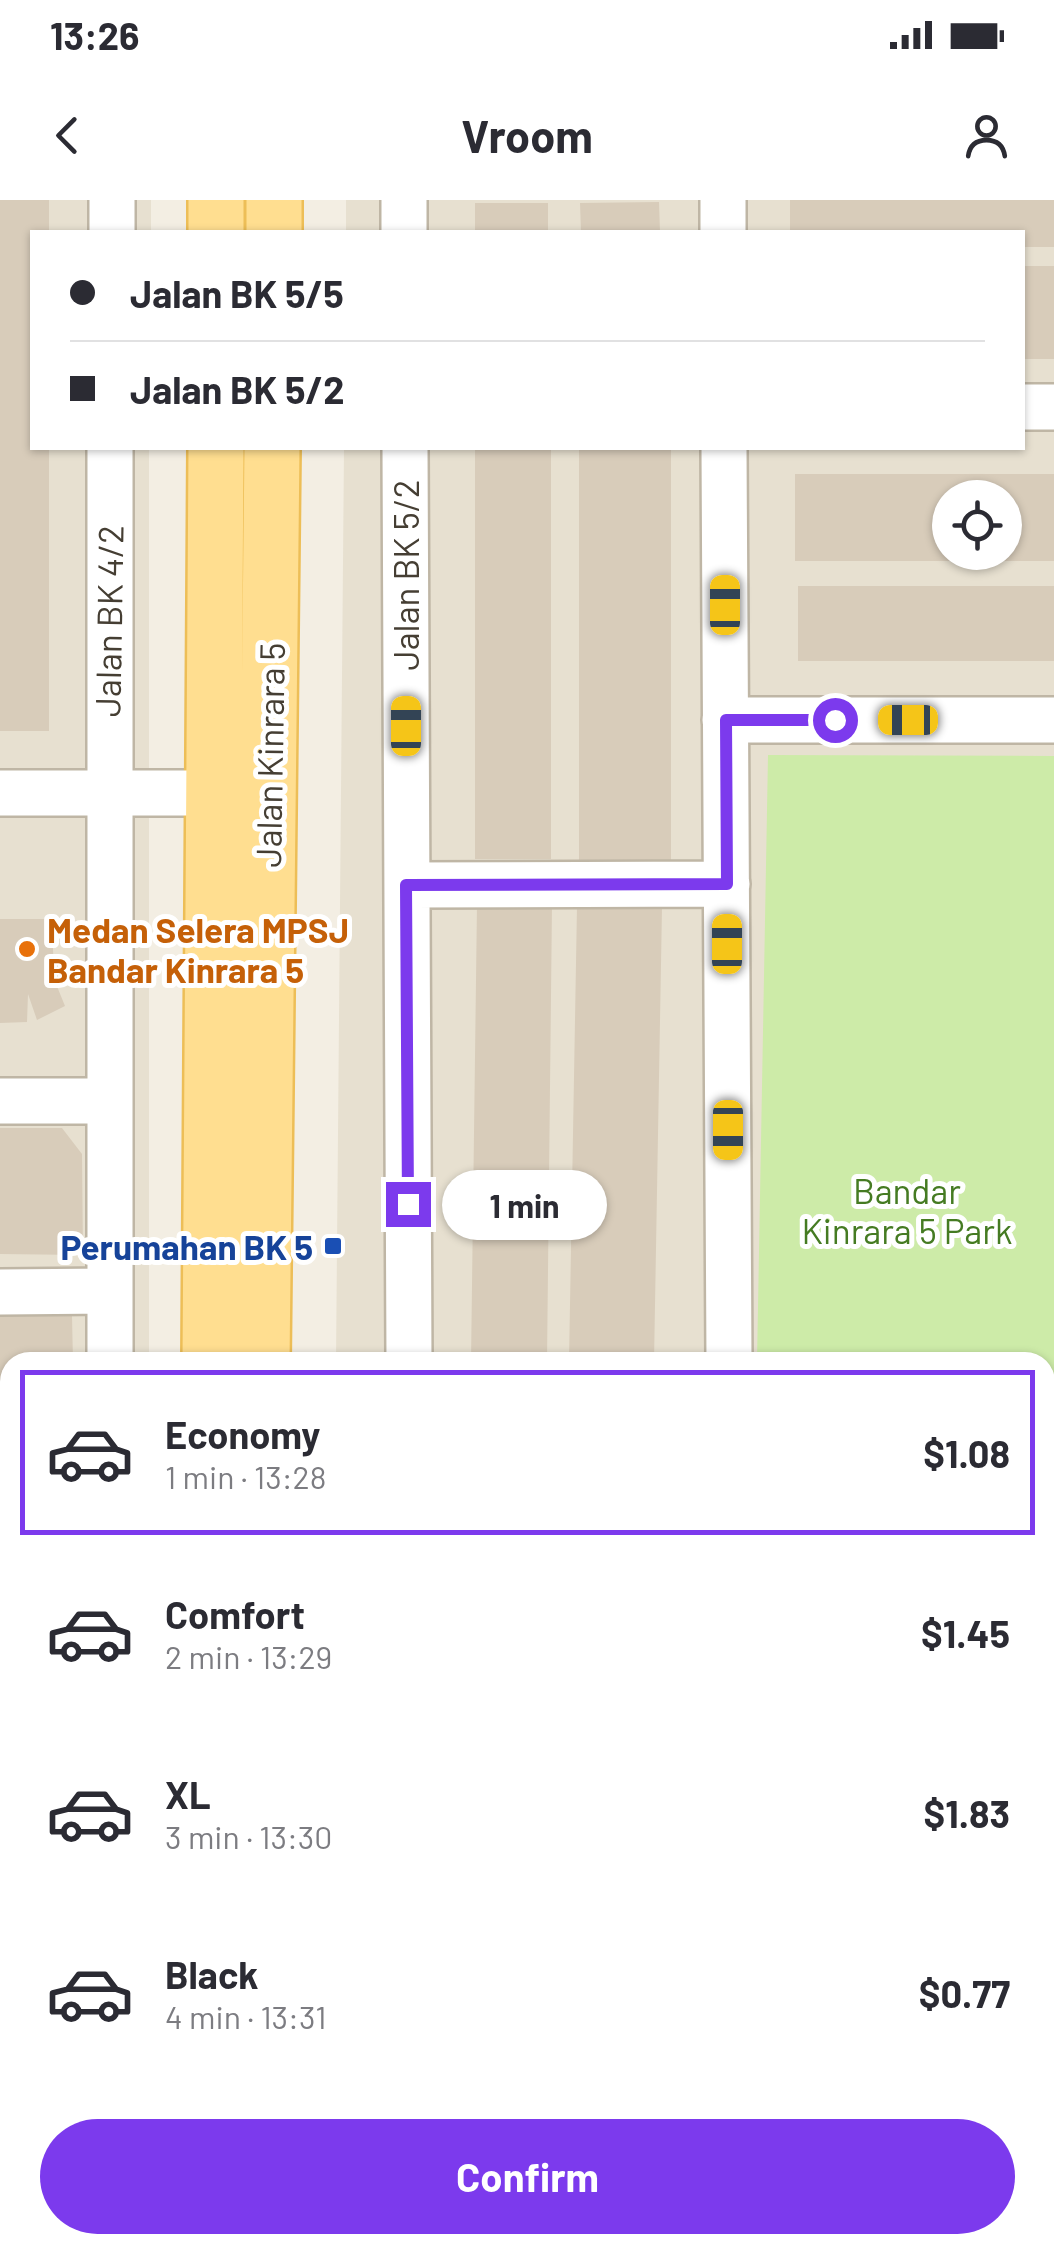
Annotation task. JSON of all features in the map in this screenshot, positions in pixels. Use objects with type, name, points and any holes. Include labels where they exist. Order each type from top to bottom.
[{"type":"main road","points":[[216,200],[216,230]]},
{"type":"main road","points":[[274,200],[274,230]]},
{"type":"main road","name":"Jalan Kinrara 5","points":[[216,450],[243,794],[262,1352]]},
{"type":"main road","name":"Jalan Kinrara 5","points":[[211,1352],[243,794],[272,450]]},
{"type":"street","points":[[112,200],[112,230]]},
{"type":"street","points":[[404,200],[404,230]]},
{"type":"street","points":[[723,200],[723,230]]},
{"type":"street","points":[[1025,407],[1054,407]]},
{"type":"street","name":"Jalan BK 4/2","points":[[110,450],[110,1352]]},
{"type":"street","name":"Jalan BK 5/2","points":[[405,450],[409,1352]]},
{"type":"street","points":[[724,450],[730,1352]]},
{"type":"street","points":[[726,720],[1054,720]]},
{"type":"street","points":[[0,793],[243,794]]},
{"type":"street","points":[[406,885],[727,884]]},
{"type":"street","points":[[0,1101],[109,1102]]},
{"type":"street","points":[[0,1292],[110,1291]]},
{"type":"shaded area","points":[[0,200],[151,200],[151,230],[30,230],[30,450],[149,450],[149,1352],[0,1352]]},
{"type":"shaded area","points":[[346,200],[1054,200],[1054,1352],[336,1352],[344,450],[1025,450],[1025,230],[346,230]]},
{"type":"green space","name":"Bandar Kinrara 5 Park","points":[[768,755],[1054,756],[1054,1352],[757,1352]]},
{"type":"building","points":[[0,200],[49,200],[49,230],[30,230],[30,450],[49,450],[49,731],[0,731]]},
{"type":"building","points":[[790,200],[1054,200],[1054,247],[1025,247],[1025,230],[790,230]]},
{"type":"building","points":[[659,202],[660,230],[581,230],[580,203]]},
{"type":"building","points":[[475,203],[548,203],[548,230],[475,230]]},
{"type":"building","points":[[1025,266],[1054,266],[1054,359],[1025,359]]},
{"type":"building","points":[[475,450],[551,450],[551,859],[475,859]]},
{"type":"building","points":[[579,450],[671,450],[671,864],[579,864]]},
{"type":"building","points":[[795,474],[1054,474],[1054,561],[1022,561],[1022,480],[932,480],[932,561],[795,561]]},
{"type":"building","points":[[798,586],[1054,586],[1054,661],[798,661]]},
{"type":"building","points":[[477,904],[552,904],[547,1352],[471,1352]]},
{"type":"building","points":[[577,906],[662,907],[654,1352],[569,1352]]},
{"type":"building","name":"Medan Selera MPSJ Bandar Kinrara 5","points":[[0,919],[52,919],[54,979],[65,1006],[37,1020],[28,994],[27,1022],[0,1023]]},
{"type":"building","points":[[0,1128],[62,1128],[82,1154],[83,1255],[0,1254]]},
{"type":"building","points":[[0,1316],[72,1316],[73,1352],[0,1352]]},
{"type":"place","name":"Medan Selera MPSJ Bandar Kinrara 5","points":[[27,949]]},
{"type":"place","name":"Perumahan BK 5","points":[[333,1246]]},
{"type":"route","points":[[408,1204],[406,885],[727,884],[726,720],[835,720]]}]
